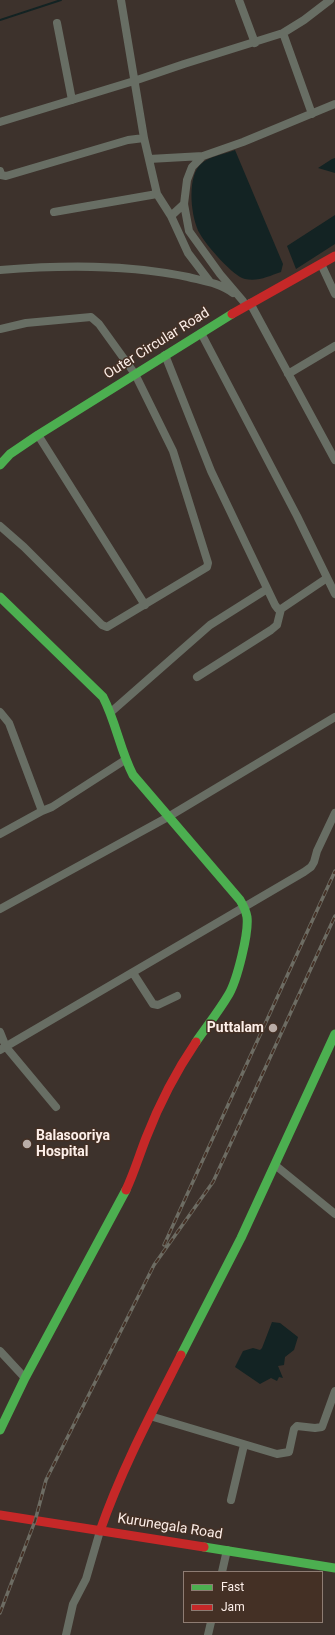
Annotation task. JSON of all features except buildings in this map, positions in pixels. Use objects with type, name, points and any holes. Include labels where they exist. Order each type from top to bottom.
[{"type":"main road","name":"Outer Circular Road","points":[[0,465],[10,454],[38,435],[134,374],[201,334],[246,303],[335,256]]},
{"type":"main road","points":[[0,597],[102,697],[111,712],[124,760],[133,775],[240,900],[247,918],[244,944],[236,980],[229,994],[181,1064],[146,1138],[135,1172],[25,1378],[0,1430]]},
{"type":"main road","points":[[100,1531],[111,1499],[150,1416],[241,1238],[335,1034]]},
{"type":"main road","name":"Kurunegala Road","points":[[0,1515],[335,1568]]},
{"type":"street","points":[[121,0],[144,138],[157,194],[171,216],[188,253],[210,282]]},
{"type":"street","points":[[239,0],[255,43]]},
{"type":"street","points":[[0,122],[134,82],[184,64],[283,33],[304,20],[330,0]]},
{"type":"street","points":[[57,23],[72,100]]},
{"type":"street","points":[[283,33],[312,114]]},
{"type":"street","points":[[149,160],[203,156],[335,104]]},
{"type":"street","points":[[2,176],[128,140],[144,138]]},
{"type":"street","points":[[203,156],[192,167],[187,180],[184,204],[189,231],[220,274],[246,303],[288,374],[335,460]]},
{"type":"street","points":[[54,212],[157,194]]},
{"type":"street","points":[[171,216],[184,204]]},
{"type":"street","points":[[321,264],[335,294]]},
{"type":"street","points":[[0,270],[30,268],[111,268],[172,274],[210,282],[227,288],[246,303]]},
{"type":"street","points":[[0,329],[26,323],[91,317],[99,324],[134,374],[173,451],[208,563],[207,567],[106,627],[24,547],[0,526]]},
{"type":"street","points":[[201,334],[297,516],[335,594]]},
{"type":"street","points":[[288,374],[335,346]]},
{"type":"street","points":[[165,355],[211,471],[275,605],[278,609],[281,609]]},
{"type":"street","points":[[38,435],[145,605]]},
{"type":"street","points":[[197,677],[271,630],[277,625],[281,609],[327,578]]},
{"type":"street","points":[[111,712],[210,625],[267,589]]},
{"type":"street","points":[[0,712],[9,723],[42,811]]},
{"type":"street","points":[[0,909],[168,817],[335,717]]},
{"type":"street","points":[[0,834],[52,807],[124,760]]},
{"type":"street","points":[[3,1048],[133,973],[310,867],[335,813]]},
{"type":"street","points":[[133,973],[153,1004],[158,1005],[177,996]]},
{"type":"street","points":[[0,1032],[3,1048],[56,1106]]},
{"type":"street","points":[[275,1165],[335,1214]]},
{"type":"street","points":[[0,1351],[25,1378]]},
{"type":"street","points":[[150,1416],[278,1454],[288,1452],[294,1429],[297,1426],[315,1428],[322,1426],[335,1391]]},
{"type":"street","points":[[231,1500],[244,1445]]},
{"type":"street","points":[[66,1635],[72,1604],[86,1579],[100,1531]]},
{"type":"street","points":[[222,1571],[227,1550]]},
{"type":"street","points":[[208,1635],[211,1623]]},
{"type":"shaded area","points":[[235,150],[283,264],[281,272],[268,277],[250,280],[240,277],[234,273],[208,245],[200,234],[194,219],[192,190],[195,172],[206,160]]},
{"type":"shaded area","points":[[335,158],[335,173],[318,168],[332,159]]},
{"type":"shaded area","points":[[335,215],[335,244],[296,269],[287,246]]},
{"type":"shaded area","points":[[272,1322],[280,1323],[298,1337],[294,1350],[285,1357],[284,1365],[278,1366],[283,1378],[279,1377],[277,1381],[271,1378],[260,1384],[235,1367],[243,1351],[253,1348],[260,1350],[262,1348]]},
{"type":"waterway","points":[[0,20],[61,0]]},
{"type":"railway","points":[[164,1245],[335,871]]},
{"type":"railway","points":[[0,1613],[35,1521],[46,1480],[154,1265],[213,1182],[335,916]]},
{"type":"traffic: fast","points":[[0,465],[10,454],[38,435],[232,314]]},
{"type":"traffic: fast","points":[[0,597],[103,697],[133,775],[240,900],[244,908],[247,917],[246,934],[242,956],[232,987],[229,994],[196,1042]]},
{"type":"traffic: fast","points":[[181,1355],[241,1238],[335,1034]]},
{"type":"traffic: fast","points":[[0,1430],[25,1378],[126,1190]]},
{"type":"traffic: fast","points":[[204,1547],[335,1568]]},
{"type":"traffic: jam","points":[[232,314],[335,256]]},
{"type":"traffic: jam","points":[[126,1190],[162,1101],[196,1042]]},
{"type":"traffic: jam","points":[[100,1531],[127,1464],[181,1355]]},
{"type":"traffic: jam","points":[[0,1515],[204,1547]]},
{"type":"place","name":"Puttalam","points":[[273,1028]]},
{"type":"place","name":"Balasooriya Hospital","points":[[27,1144]]}]
